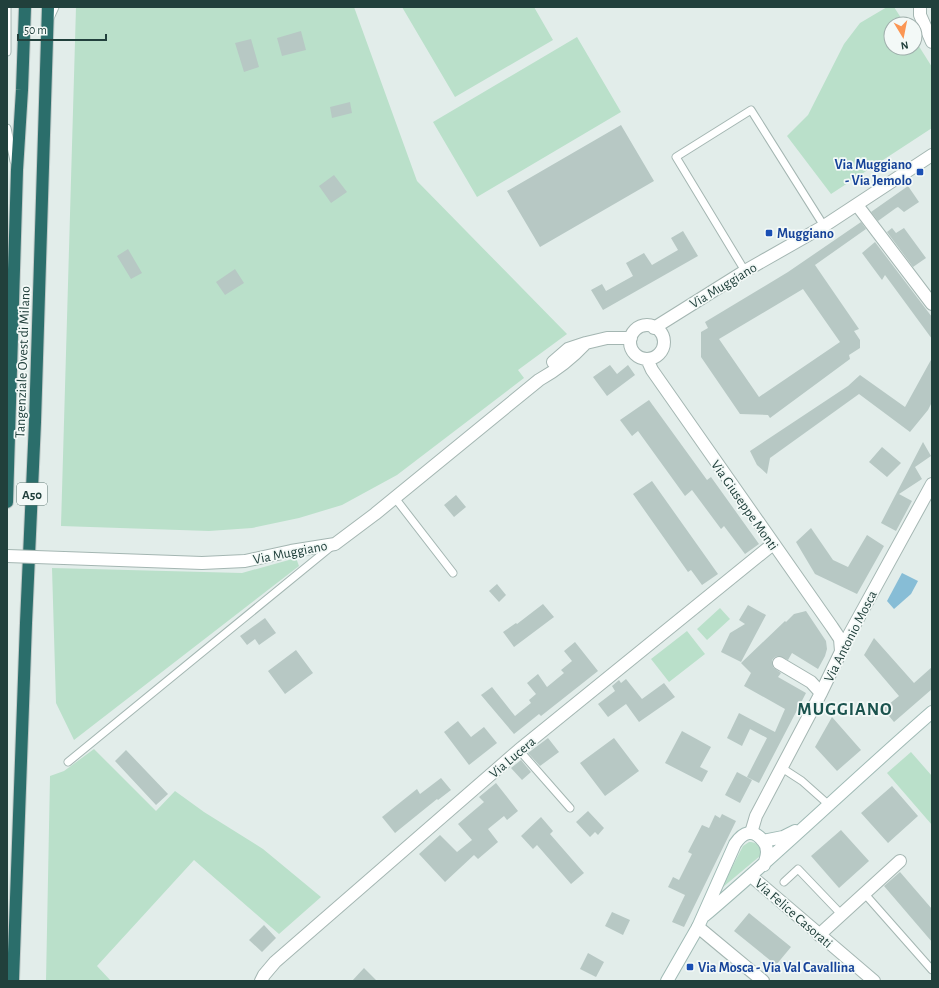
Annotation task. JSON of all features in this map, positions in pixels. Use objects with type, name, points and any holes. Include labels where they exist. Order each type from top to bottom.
[{"type":"highway","name":"Tangenziale Ovest di Milano","points":[[7,502],[17,170],[22,90],[24,7]]},
{"type":"highway","name":"Tangenziale Ovest di Milano","points":[[13,981],[35,414],[48,7]]},
{"type":"street","points":[[920,7],[920,15],[932,42]]},
{"type":"street","name":"Via Muggiano","points":[[7,556],[209,563],[245,561],[291,551],[335,544],[539,380],[549,366],[568,349],[607,338],[631,338],[635,331],[640,328],[646,326],[654,328],[745,271],[824,226],[932,154]]},
{"type":"street","points":[[857,205],[932,304]]},
{"type":"street","points":[[631,338],[630,345],[634,353],[640,358],[647,359],[656,356],[663,346],[662,336],[659,331],[654,328]]},
{"type":"street","name":"Via Giuseppe Monti","points":[[647,359],[656,377],[838,636],[841,644],[841,651]]},
{"type":"street","name":"Via Antonio Mosca","points":[[752,833],[756,816],[821,693],[841,651],[932,484]]},
{"type":"street","name":"Via Lucera","points":[[261,981],[275,962],[519,750],[773,544]]},
{"type":"street","points":[[779,663],[811,682],[821,693]]},
{"type":"street","points":[[701,921],[932,712]]},
{"type":"street","points":[[763,841],[783,837],[811,820]]},
{"type":"street","points":[[667,981],[701,921],[735,844],[740,837],[752,833],[757,834],[763,841],[768,851],[764,865]]},
{"type":"street","points":[[819,935],[840,914],[900,861]]},
{"type":"street","name":"Via Felice Casorati","points":[[751,876],[874,981]]},
{"type":"street","points":[[701,921],[763,981]]},
{"type":"lane","points":[[7,7],[7,52]]},
{"type":"lane","points":[[48,24],[55,7]]},
{"type":"lane","points":[[745,271],[676,157],[751,110],[824,226]]},
{"type":"lane","points":[[7,128],[11,151],[17,170]]},
{"type":"lane","points":[[394,498],[453,573]]},
{"type":"lane","points":[[68,762],[335,544]]},
{"type":"lane","points":[[519,750],[570,808]]},
{"type":"lane","points":[[782,768],[802,781],[828,805]]},
{"type":"lane","points":[[784,882],[798,869],[840,914]]},
{"type":"lane","points":[[864,893],[932,970]]},
{"type":"green space","points":[[76,7],[354,7],[417,181],[567,334],[518,370],[524,378],[397,475],[342,505],[299,518],[252,528],[209,531],[61,526]]},
{"type":"green space","points":[[402,7],[534,7],[553,40],[455,97]]},
{"type":"green space","points":[[887,7],[894,7],[900,16],[883,16],[883,56],[923,56],[923,53],[932,67],[932,128],[831,194],[787,136],[808,115],[844,44],[860,23]]},
{"type":"green space","points":[[577,37],[621,112],[477,197],[433,122]]},
{"type":"green space","points":[[296,558],[299,566],[74,740],[56,703],[52,568],[242,573]]},
{"type":"green space","points":[[720,608],[730,619],[707,640],[697,629]]},
{"type":"green space","points":[[687,631],[705,654],[669,682],[651,659]]},
{"type":"green space","points":[[94,749],[156,811],[175,791],[204,812],[263,849],[321,897],[279,934],[194,860],[97,966],[111,981],[46,981],[50,776],[64,771]]},
{"type":"green space","points":[[911,752],[932,776],[932,825],[887,773]]},
{"type":"green space","points":[[749,842],[758,845],[761,851],[760,856],[723,887],[743,846]]},
{"type":"water","points":[[902,573],[918,581],[911,594],[894,609],[887,601]]},
{"type":"building","points":[[301,31],[306,50],[282,56],[277,38]]},
{"type":"building","points":[[251,39],[259,67],[244,72],[235,43]]},
{"type":"building","points":[[350,102],[352,113],[332,118],[330,107]]},
{"type":"building","points":[[621,125],[654,181],[540,247],[507,191]]},
{"type":"building","points":[[334,175],[347,192],[331,203],[319,186]]},
{"type":"building","points":[[908,186],[919,202],[904,212],[898,207],[878,221],[871,212]]},
{"type":"building","points":[[861,222],[866,229],[815,265],[859,329],[854,331],[860,340],[860,348],[849,355],[850,359],[770,418],[768,415],[740,414],[701,357],[701,332],[708,328],[705,322],[788,272]],"holes":[[[803,289],[840,342],[759,397],[719,339]]]},
{"type":"building","points":[[892,228],[896,233],[904,228],[926,258],[913,267],[887,232]]},
{"type":"building","points":[[683,231],[698,256],[603,310],[591,290],[602,284],[606,291],[633,276],[626,263],[644,253],[652,265],[678,250],[671,238]]},
{"type":"building","points":[[875,242],[932,317],[932,339],[885,275],[882,280],[862,253]]},
{"type":"building","points":[[128,249],[142,273],[131,279],[117,256]]},
{"type":"building","points":[[235,269],[244,283],[225,295],[216,282]]},
{"type":"building","points":[[932,358],[932,402],[928,410],[910,432],[859,394],[770,458],[767,474],[757,465],[750,451],[848,386],[860,375],[905,407]]},
{"type":"building","points":[[610,365],[617,374],[628,365],[635,375],[607,396],[593,377]]},
{"type":"building","points":[[649,400],[707,480],[711,477],[759,544],[745,554],[724,526],[721,529],[692,490],[685,496],[638,431],[632,436],[620,420]]},
{"type":"building","points":[[923,442],[931,456],[915,467],[922,479],[899,494],[912,501],[896,531],[881,523]]},
{"type":"building","points":[[882,447],[901,463],[887,477],[869,462]]},
{"type":"building","points":[[652,481],[718,574],[702,585],[691,570],[688,572],[633,494]]},
{"type":"building","points":[[456,495],[466,507],[454,517],[444,505]]},
{"type":"building","points":[[811,528],[833,560],[848,567],[867,535],[884,546],[857,594],[815,574],[796,542]]},
{"type":"building","points":[[497,584],[506,595],[499,602],[489,591]]},
{"type":"building","points":[[543,604],[554,617],[514,647],[503,632],[516,623],[517,624]]},
{"type":"building","points":[[748,605],[766,615],[741,662],[721,652],[730,633],[745,624],[739,620]]},
{"type":"building","points":[[806,611],[826,641],[827,649],[818,669],[792,653],[788,660],[779,656],[772,660],[773,667],[781,673],[778,677],[806,693],[759,783],[747,777],[767,738],[750,729],[742,746],[727,738],[739,713],[775,732],[785,709],[744,686],[751,673],[741,663],[785,621],[786,622],[794,614]]},
{"type":"building","points":[[265,618],[276,633],[259,645],[255,639],[247,645],[240,636]]},
{"type":"building","points":[[874,638],[914,683],[932,667],[932,689],[894,722],[883,709],[899,696],[864,655]]},
{"type":"building","points":[[575,642],[598,671],[541,716],[539,714],[514,734],[481,695],[492,687],[515,716],[531,703],[529,700],[536,694],[527,683],[538,674],[547,687],[564,673],[561,670],[572,661],[564,651]]},
{"type":"building","points":[[296,650],[313,673],[285,694],[268,671]]},
{"type":"building","points":[[626,679],[642,699],[664,683],[675,697],[639,722],[626,704],[608,717],[598,704],[615,691],[612,686],[619,680],[621,683]]},
{"type":"building","points":[[832,717],[861,750],[837,771],[815,747]]},
{"type":"building","points":[[458,721],[471,737],[484,727],[497,743],[469,765],[444,732]]},
{"type":"building","points":[[682,731],[711,747],[700,767],[708,771],[702,782],[665,763]]},
{"type":"building","points":[[548,738],[559,752],[540,766],[528,753]]},
{"type":"building","points":[[614,738],[639,771],[605,796],[580,763]]},
{"type":"building","points":[[126,750],[168,794],[156,805],[115,761]]},
{"type":"building","points":[[521,760],[531,772],[522,780],[511,768]]},
{"type":"building","points":[[737,772],[752,780],[740,803],[725,795]]},
{"type":"building","points":[[441,778],[451,790],[438,800],[437,799],[395,833],[382,817],[417,789],[420,794]]},
{"type":"building","points":[[496,783],[518,811],[507,820],[504,816],[488,829],[498,842],[478,859],[474,855],[445,882],[419,854],[440,835],[457,852],[472,840],[458,824],[484,802],[479,797]]},
{"type":"building","points":[[892,786],[918,816],[888,843],[861,813]]},
{"type":"building","points":[[588,811],[604,828],[598,835],[595,832],[590,837],[576,822]]},
{"type":"building","points":[[722,814],[736,821],[684,927],[672,922],[685,895],[668,887],[673,877],[679,880],[692,854],[688,852],[702,825],[709,828],[715,815],[720,818]]},
{"type":"building","points":[[541,817],[553,831],[550,834],[584,873],[571,884],[537,845],[533,849],[521,836]]},
{"type":"building","points":[[841,830],[869,861],[839,888],[811,856]]},
{"type":"building","points":[[900,872],[932,909],[932,942],[884,886]]},
{"type":"building","points":[[612,912],[630,920],[623,935],[605,926]]},
{"type":"building","points":[[749,913],[791,947],[776,965],[734,931]]},
{"type":"building","points":[[264,925],[276,938],[262,952],[249,940]]},
{"type":"building","points":[[588,953],[604,962],[596,977],[580,969]]},
{"type":"building","points":[[364,968],[377,981],[352,981]]},
{"type":"place","name":"Via Muggiano - Via Jemolo","points":[[920,172]]},
{"type":"place","name":"Muggiano","points":[[769,233]]},
{"type":"place","name":"Via Mosca - Via Val Cavallina","points":[[690,967]]},
{"type":"district","name":"MUGGIANO","points":[[845,709]]}]
